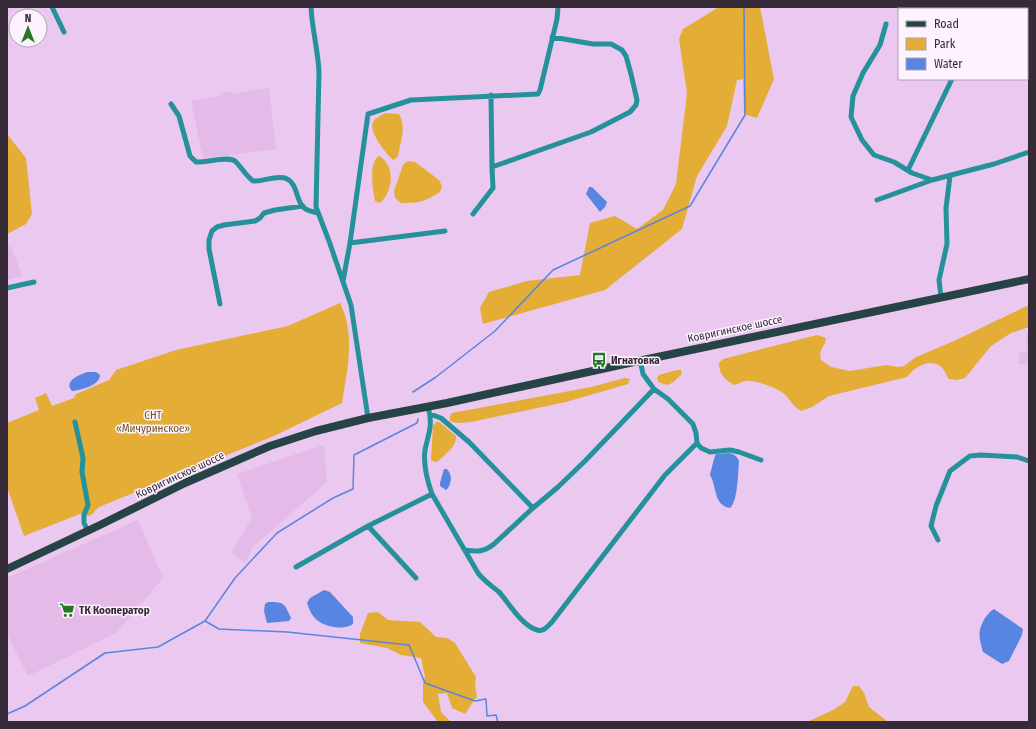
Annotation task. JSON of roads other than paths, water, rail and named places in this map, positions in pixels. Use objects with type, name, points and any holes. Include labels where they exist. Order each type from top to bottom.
[{"type":"main road","name":"Ковригинское шоссе","points":[[7,569],[185,483],[270,446],[316,431],[368,418],[429,410],[447,403],[640,360],[1029,279]]},
{"type":"street","points":[[52,7],[64,32]]},
{"type":"street","points":[[311,7],[312,25],[319,72],[316,198],[318,213],[352,305],[368,418]]},
{"type":"street","points":[[343,281],[350,243],[368,114],[411,100],[538,94],[557,19],[558,7]]},
{"type":"street","points":[[886,24],[880,45],[863,73],[853,96],[851,116],[862,140],[874,155],[894,162],[912,173],[932,180]]},
{"type":"street","points":[[492,166],[591,132],[630,112],[636,106],[637,100],[631,74],[626,56],[622,50],[611,44],[593,44],[552,37]]},
{"type":"street","points":[[908,170],[952,80]]},
{"type":"street","points":[[473,214],[493,188],[491,96]]},
{"type":"street","points":[[171,104],[179,116],[190,156],[196,162],[202,163],[231,158],[236,161],[253,181],[257,182],[276,178],[284,178],[289,180],[294,185],[303,206],[310,211],[318,213]]},
{"type":"street","points":[[878,200],[932,180],[994,164],[1029,152]]},
{"type":"street","points":[[941,297],[939,280],[948,244],[946,208],[950,176]]},
{"type":"street","points":[[220,304],[209,250],[209,240],[212,231],[217,227],[224,225],[255,220],[264,214],[275,210],[303,206]]},
{"type":"street","points":[[350,243],[444,231]]},
{"type":"street","points":[[7,288],[34,282]]},
{"type":"street","points":[[640,360],[643,374],[654,389],[668,399],[693,424],[697,443],[706,451],[730,450],[761,460]]},
{"type":"street","points":[[465,550],[481,552],[487,550],[585,461],[654,389]]},
{"type":"street","points":[[429,410],[430,431],[424,461],[428,483],[432,494],[478,573],[498,592],[527,625],[536,630],[545,629],[568,602],[589,572],[664,475],[697,443]]},
{"type":"street","points":[[429,410],[470,442],[533,508]]},
{"type":"street","points":[[75,422],[83,458],[82,472],[88,505],[84,515],[84,523],[88,531]]},
{"type":"street","points":[[938,540],[931,526],[936,506],[950,471],[970,456],[981,455],[1017,457],[1029,461]]},
{"type":"street","points":[[296,567],[368,526],[432,494]]},
{"type":"street","points":[[368,526],[416,578]]},
{"type":"water","points":[[589,187],[592,187],[607,202],[605,207],[600,212],[586,194]]},
{"type":"water","points":[[87,372],[96,372],[100,375],[97,382],[90,386],[72,391],[69,384],[71,381]]},
{"type":"water","points":[[729,453],[735,456],[739,461],[735,499],[730,508],[721,503],[718,499],[710,475],[716,454]]},
{"type":"water","points":[[444,469],[447,469],[451,478],[446,490],[440,486]]},
{"type":"water","points":[[324,590],[330,592],[353,617],[353,624],[339,628],[316,620],[307,603],[310,598]]},
{"type":"water","points":[[268,602],[278,602],[283,604],[291,618],[289,621],[267,623],[264,611],[265,604]]},
{"type":"water","points":[[994,609],[1023,629],[1022,635],[1009,661],[1002,664],[983,652],[980,638],[982,623],[988,614]]},
{"type":"waterway","points":[[413,392],[436,377],[495,331],[553,270],[690,206],[745,115],[744,7]]},
{"type":"waterway","points":[[205,621],[235,578],[277,533],[333,498],[353,489],[354,455],[417,423],[418,419]]},
{"type":"waterway","points":[[7,714],[25,706],[105,653],[158,647],[205,621],[219,629],[287,632],[409,645],[425,683],[475,701],[486,699],[487,716],[496,715],[498,722]]},
{"type":"place","name":"Игнатовка","points":[[599,360]]},
{"type":"place","name":"ТК Кооператор","points":[[67,610]]},
{"type":"park label","name":"СНТ «Мичуринское»","points":[[153,421]]}]
